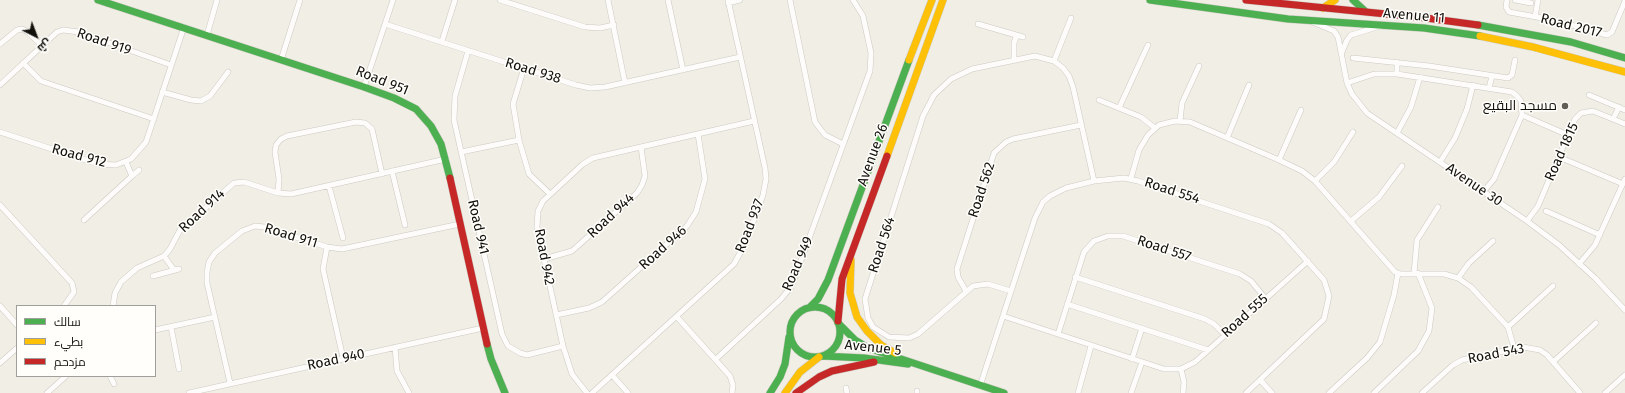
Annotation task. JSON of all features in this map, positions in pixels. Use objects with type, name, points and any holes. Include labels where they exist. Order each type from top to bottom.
[{"type":"street","name":"Road 951","points":[[98,0],[364,87],[394,98],[416,109],[442,144],[491,360],[505,393]]},
{"type":"street","points":[[207,35],[217,0]]},
{"type":"street","points":[[281,60],[300,0]]},
{"type":"street","points":[[364,87],[392,0]]},
{"type":"street","points":[[442,41],[455,0]]},
{"type":"street","points":[[500,0],[585,27],[600,28],[614,25]]},
{"type":"street","points":[[608,0],[625,82]]},
{"type":"street","points":[[668,0],[684,70]]},
{"type":"street","points":[[728,1],[740,0]]},
{"type":"street","points":[[790,0],[816,122],[825,135],[844,144]]},
{"type":"street","name":"Road 949","points":[[716,359],[781,299],[791,287],[844,144],[871,65],[871,53],[863,16],[853,0]]},
{"type":"street","points":[[928,0],[928,12]]},
{"type":"street","name":"Avenue 26","points":[[810,308],[818,299],[828,280],[884,123],[932,0]]},
{"type":"street","name":"Avenue 26","points":[[838,322],[840,289],[852,248],[944,0]]},
{"type":"street","points":[[940,11],[948,0]]},
{"type":"street","name":"Avenue 11","points":[[1150,0],[1310,21],[1424,28],[1499,40],[1567,55],[1625,72]]},
{"type":"street","name":"Avenue 11","points":[[1246,0],[1426,18],[1571,42],[1625,58]]},
{"type":"street","points":[[1323,8],[1336,0]]},
{"type":"street","points":[[1353,0],[1367,12]]},
{"type":"street","name":"Road 2017","points":[[1507,0],[1506,7],[1509,12],[1607,35],[1612,32],[1625,3]]},
{"type":"street","name":"Road 2017","points":[[1515,0],[1531,3]]},
{"type":"street","points":[[1535,17],[1538,0]]},
{"type":"street","name":"Road 937","points":[[592,393],[730,268],[745,244],[765,184],[765,168],[728,1]]},
{"type":"street","points":[[1619,17],[1625,19]]},
{"type":"street","points":[[1071,18],[1054,61],[1063,68],[1069,76],[1094,181]]},
{"type":"street","name":"Avenue 30","points":[[1310,21],[1336,34],[1340,40],[1346,83],[1355,99],[1367,113],[1484,191],[1559,244],[1623,304],[1625,310]]},
{"type":"street","name":"Road 938","points":[[385,24],[583,87],[598,88],[740,57]]},
{"type":"street","points":[[978,24],[1023,37]]},
{"type":"street","points":[[1342,53],[1347,40],[1351,35],[1382,26]]},
{"type":"street","name":"Road 912","points":[[0,132],[98,164],[107,166],[126,162],[142,148],[146,142],[184,27]]},
{"type":"street","points":[[0,44],[17,30],[22,29],[28,32],[42,46]]},
{"type":"street","name":"Road 919","points":[[0,85],[57,32],[68,30],[171,65]]},
{"type":"street","points":[[1014,59],[1013,47],[1017,35]]},
{"type":"street","points":[[1118,108],[1148,45]]},
{"type":"street","name":"Road 941","points":[[468,51],[456,88],[454,120],[504,340],[513,350],[527,355],[563,346]]},
{"type":"street","name":"Road 564","points":[[1011,291],[988,284],[980,284],[966,291],[918,334],[909,338],[899,339],[880,333],[870,322],[865,309],[865,299],[928,105],[942,86],[961,73],[1014,59],[1035,56],[1054,61]]},
{"type":"street","points":[[1353,58],[1397,62],[1508,78],[1512,77],[1515,60]]},
{"type":"street","points":[[1397,62],[1397,74]]},
{"type":"street","points":[[23,63],[36,78],[41,81],[154,119]]},
{"type":"street","points":[[1180,121],[1182,103],[1199,66]]},
{"type":"street","points":[[524,68],[513,104],[519,140],[527,171],[534,181],[550,194]]},
{"type":"street","points":[[162,92],[191,100],[201,101],[210,96],[228,72]]},
{"type":"street","points":[[1346,83],[1374,74],[1397,74],[1512,92],[1518,96],[1523,108],[1522,115],[1494,179],[1484,191]]},
{"type":"street","points":[[1489,88],[1492,76]]},
{"type":"street","points":[[1397,133],[1411,107],[1420,77]]},
{"type":"street","points":[[1227,138],[1249,85]]},
{"type":"street","points":[[1440,162],[1455,138],[1467,109],[1473,85]]},
{"type":"street","points":[[1589,95],[1625,110]]},
{"type":"street","points":[[1099,100],[1146,120],[1154,128]]},
{"type":"street","points":[[1613,119],[1619,107]]},
{"type":"street","points":[[1279,160],[1300,110]]},
{"type":"street","name":"Road 1815","points":[[1527,221],[1538,206],[1575,119],[1581,113],[1593,112],[1625,124]]},
{"type":"street","points":[[1522,115],[1568,135]]},
{"type":"street","name":"Road 942","points":[[587,393],[572,374],[563,346],[537,221],[540,206],[550,194],[588,161],[598,156],[754,121]]},
{"type":"street","points":[[1131,178],[1141,146],[1154,128],[1164,123],[1180,121],[1190,122],[1279,160],[1302,171],[1316,181],[1393,270],[1398,273],[1444,274],[1458,278],[1472,287],[1508,327],[1514,348]]},
{"type":"street","points":[[278,193],[279,179],[275,148],[281,139],[287,136],[356,122],[365,122],[372,129],[382,174]]},
{"type":"street","name":"Road 562","points":[[966,291],[958,277],[957,269],[994,153],[1003,144],[1013,139],[1081,125]]},
{"type":"street","points":[[1316,181],[1334,162],[1353,132]]},
{"type":"street","name":"Road 946","points":[[556,315],[589,308],[602,302],[687,226],[696,212],[705,179],[698,134]]},
{"type":"street","points":[[461,152],[519,140]]},
{"type":"street","name":"Road 944","points":[[544,259],[562,255],[577,247],[637,193],[642,185],[644,176],[641,147]]},
{"type":"street","points":[[1559,157],[1624,181],[1593,249],[1579,264]]},
{"type":"street","name":"Road 914","points":[[164,256],[170,249],[180,230],[231,184],[244,182],[278,193],[290,194],[446,159]]},
{"type":"street","points":[[126,162],[132,176]]},
{"type":"street","points":[[1351,221],[1378,197],[1402,166]]},
{"type":"street","points":[[84,220],[139,170]]},
{"type":"street","points":[[392,171],[405,225]]},
{"type":"street","name":"Road 554","points":[[980,386],[1035,218],[1043,202],[1057,191],[1094,181],[1131,178],[1269,224],[1282,233],[1308,261],[1319,273],[1327,287],[1328,304],[1324,319],[1246,393]]},
{"type":"street","points":[[329,186],[343,238]]},
{"type":"street","points":[[0,205],[72,283],[74,292],[65,305]]},
{"type":"street","points":[[1374,393],[1418,351],[1429,331],[1432,308],[1416,273],[1417,240],[1438,207]]},
{"type":"street","points":[[1546,211],[1600,235]]},
{"type":"street","name":"Road 911","points":[[230,383],[206,278],[208,267],[215,253],[242,231],[255,226],[264,227],[327,247],[348,248],[460,224]]},
{"type":"street","name":"Road 557","points":[[1058,334],[1080,259],[1089,246],[1101,238],[1116,235],[1240,274],[1250,281],[1265,298]]},
{"type":"street","points":[[1458,278],[1469,263],[1493,241]]},
{"type":"street","points":[[327,247],[323,269],[343,358]]},
{"type":"street","points":[[852,248],[850,293],[857,316],[867,331],[881,345],[905,360]]},
{"type":"street","points":[[113,305],[115,293],[121,282],[138,268],[164,256],[176,269],[153,276]]},
{"type":"street","name":"Road 555","points":[[1180,369],[1195,362],[1308,261]]},
{"type":"street","points":[[1329,393],[1367,358],[1380,342],[1394,295],[1398,273]]},
{"type":"street","points":[[1075,277],[1205,319],[1214,324],[1225,335]]},
{"type":"street","points":[[1508,327],[1553,286]]},
{"type":"street","points":[[1067,304],[1208,350]]},
{"type":"street","points":[[0,306],[16,324]]},
{"type":"street","points":[[770,393],[780,378],[785,364],[790,331],[794,318],[798,313],[810,308],[823,308],[834,316],[838,322],[840,331],[838,343],[830,352],[800,372],[785,393]]},
{"type":"street","points":[[1003,316],[1164,369],[1180,369],[1184,382],[1183,393]]},
{"type":"street","points":[[156,330],[215,317]]},
{"type":"street","points":[[677,317],[730,376],[733,385],[732,393]]},
{"type":"street","name":"Avenue 5","points":[[838,322],[861,345],[1004,393]]},
{"type":"street","points":[[1553,362],[1596,323]]},
{"type":"street","points":[[172,327],[179,369]]},
{"type":"street","name":"Road 940","points":[[189,393],[483,328]]},
{"type":"street","points":[[1132,359],[1142,328]]},
{"type":"street","points":[[790,331],[790,338],[798,351],[804,355],[821,357]]},
{"type":"street","points":[[1078,393],[1091,346]]},
{"type":"street","points":[[395,347],[397,370],[406,392]]},
{"type":"street","name":"Road 543","points":[[1422,393],[1453,365],[1462,360],[1523,347],[1540,350],[1553,362],[1580,393]]},
{"type":"street","points":[[0,363],[16,349]]},
{"type":"street","name":"Avenue 5","points":[[821,357],[886,360],[920,366]]},
{"type":"street","points":[[796,393],[814,380],[832,371],[859,364],[886,360]]},
{"type":"street","points":[[1131,393],[1142,362]]},
{"type":"street","points":[[612,375],[628,393]]},
{"type":"street","points":[[1605,393],[1625,375]]},
{"type":"street","points":[[47,393],[65,377]]},
{"type":"street","points":[[110,377],[114,384]]},
{"type":"street","points":[[1260,380],[1272,393]]},
{"type":"traffic: fast","points":[[98,0],[364,87],[394,98],[416,109],[431,126],[441,144],[450,178]]},
{"type":"traffic: fast","points":[[1150,0],[1288,19],[1424,28],[1480,36]]},
{"type":"traffic: fast","points":[[1353,0],[1365,11]]},
{"type":"traffic: fast","points":[[1478,25],[1571,42],[1625,58]]},
{"type":"traffic: fast","points":[[810,307],[818,299],[828,280],[909,60]]},
{"type":"traffic: fast","points":[[810,307],[820,307],[833,314],[840,327],[840,332],[840,337],[833,350],[820,357],[810,357],[801,353],[794,346],[790,337],[790,327],[794,318],[801,311],[810,307]]},
{"type":"traffic: fast","points":[[838,323],[855,340],[868,348],[1004,393]]},
{"type":"traffic: fast","points":[[770,393],[780,377],[785,364],[789,337]]},
{"type":"traffic: fast","points":[[487,344],[491,359],[505,393]]},
{"type":"traffic: fast","points":[[823,356],[864,358],[908,364]]},
{"type":"traffic: slow","points":[[909,60],[932,0]]},
{"type":"traffic: slow","points":[[887,156],[943,0]]},
{"type":"traffic: slow","points":[[1323,8],[1335,0]]},
{"type":"traffic: slow","points":[[1480,36],[1533,47],[1625,72]]},
{"type":"traffic: slow","points":[[851,260],[850,293],[857,317],[867,331],[881,345],[895,353]]},
{"type":"traffic: slow","points":[[785,393],[800,372],[819,357]]},
{"type":"traffic: jam","points":[[1246,0],[1426,18],[1478,25]]},
{"type":"traffic: jam","points":[[838,321],[842,279],[887,156]]},
{"type":"traffic: jam","points":[[450,178],[487,344]]},
{"type":"traffic: jam","points":[[796,393],[819,377],[832,371],[874,362]]},
{"type":"place","name":"مسجد البقيع","points":[[1565,106]]}]
